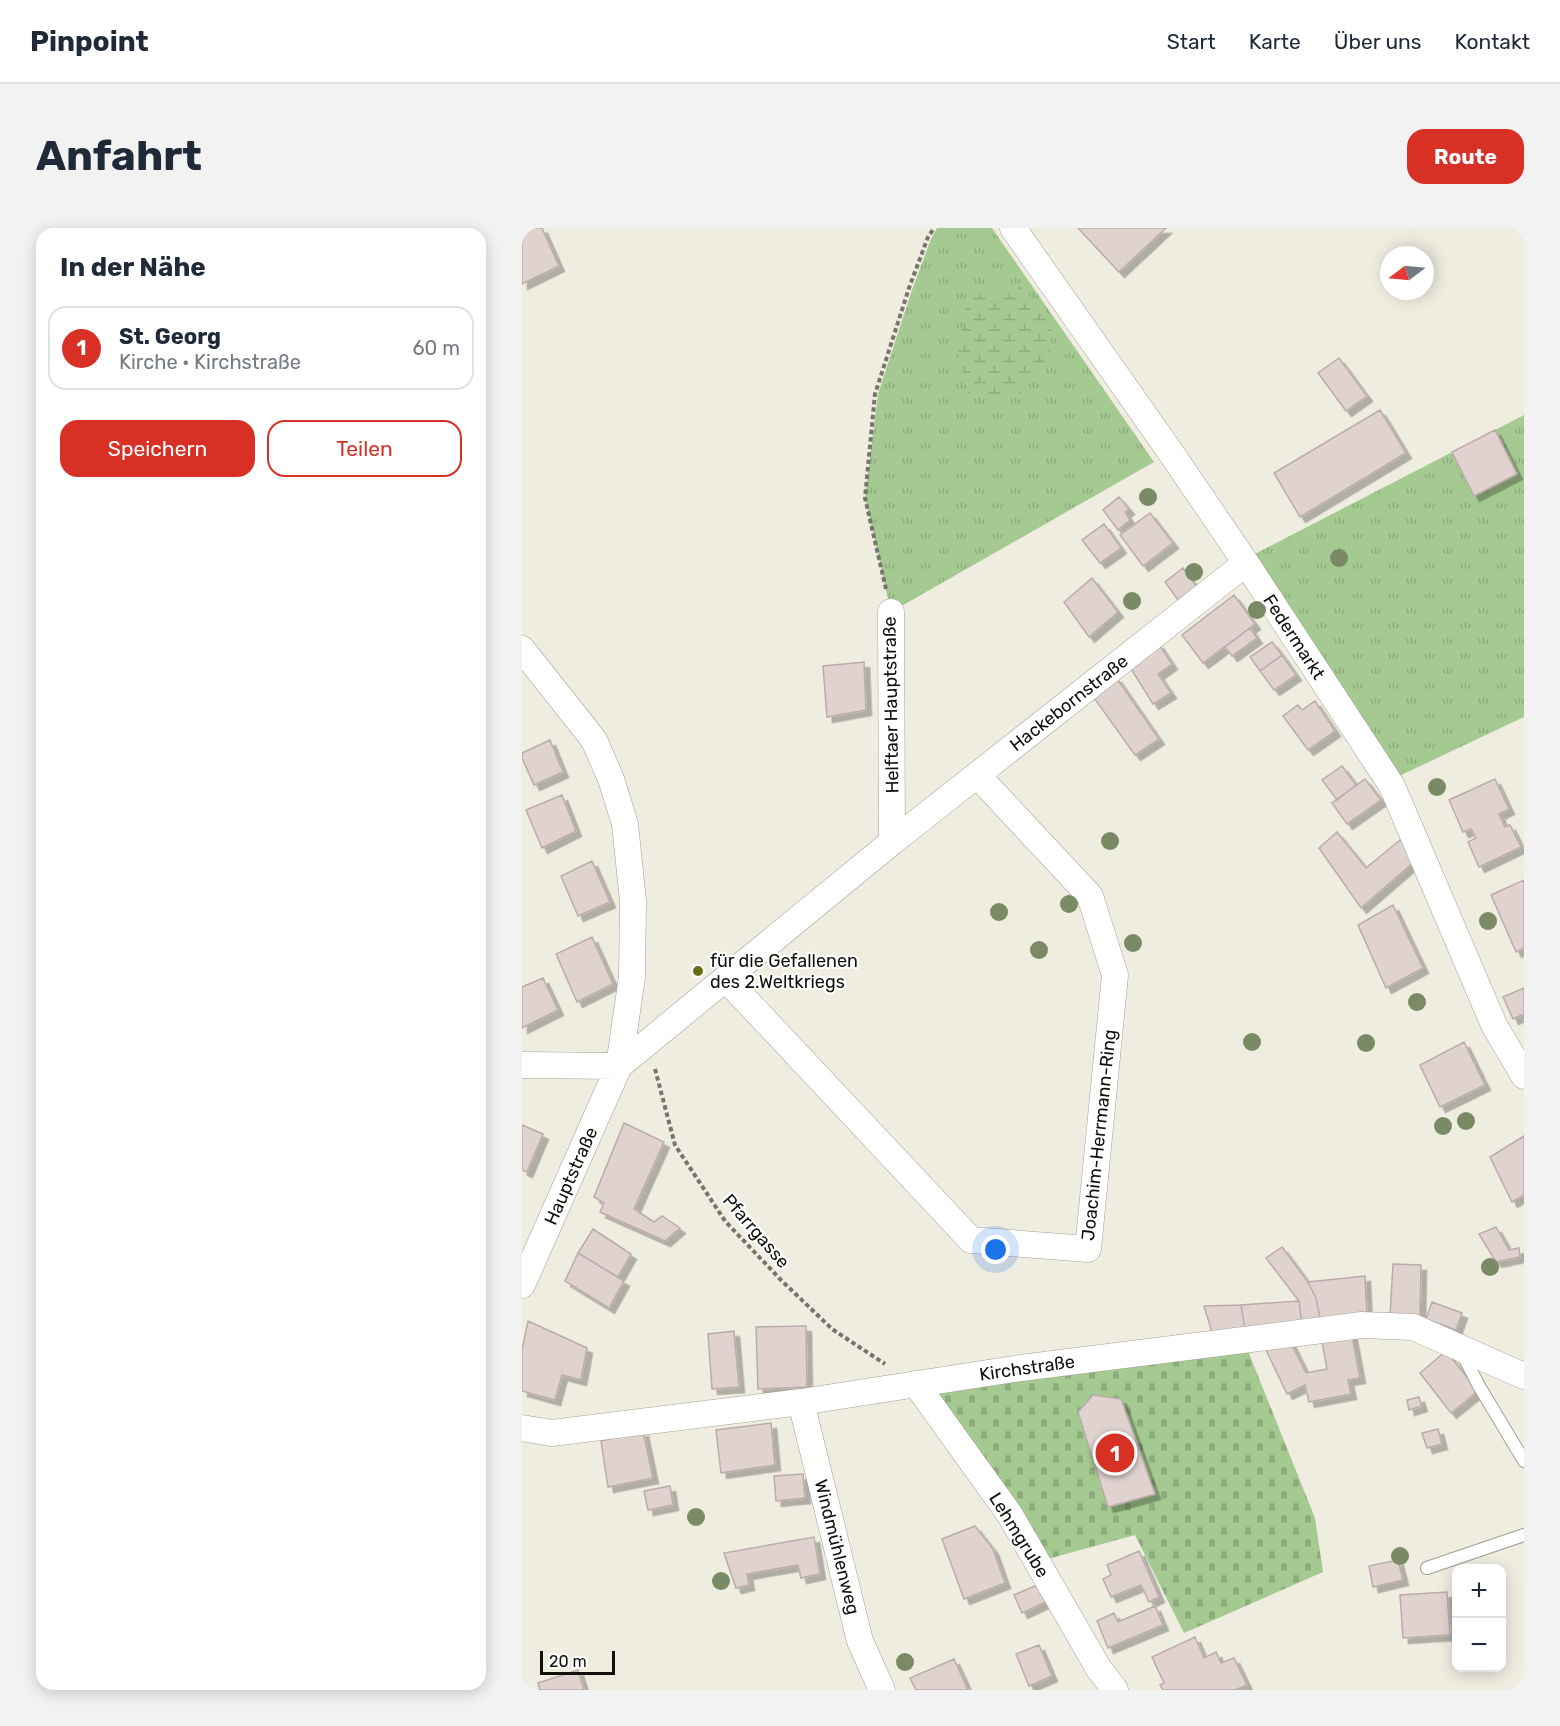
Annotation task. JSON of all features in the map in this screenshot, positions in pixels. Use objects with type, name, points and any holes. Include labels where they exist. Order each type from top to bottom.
[{"type":"street","name":"Federmarkt","points":[[1013,228],[1246,563],[1392,786],[1494,1025],[1524,1076]]},
{"type":"street","name":"Hackebornstraße","points":[[892,842],[1246,563]]},
{"type":"street","name":"Helftaer Hauptstraße","points":[[891,612],[892,842]]},
{"type":"street","points":[[522,649],[594,740],[611,778],[625,824],[633,901],[632,977],[619,1066]]},
{"type":"street","name":"Joachim-Herrmann-Ring","points":[[726,979],[970,1240],[1088,1249],[1115,975],[1090,896],[977,776]]},
{"type":"street","points":[[522,1065],[619,1066],[892,842]]},
{"type":"street","name":"Hauptstraße","points":[[522,1285],[619,1066]]},
{"type":"street","name":"Kirchstraße","points":[[522,1428],[552,1432],[801,1402],[1021,1368],[1362,1325],[1413,1327],[1524,1376]]},
{"type":"street","name":"Lehmgrube","points":[[916,1384],[1010,1515],[1099,1669],[1115,1690]]},
{"type":"street","name":"Windmühlenweg","points":[[801,1402],[860,1641],[882,1690]]},
{"type":"lane","points":[[1459,1347],[1479,1386],[1524,1461]]},
{"type":"lane","points":[[1427,1568],[1524,1535]]},
{"type":"path","name":"Helftaer Hauptstraße","points":[[891,612],[865,498],[875,394],[909,288],[928,237],[934,228]]},
{"type":"path","name":"Pfarrgasse","points":[[649,1041],[675,1145],[725,1221],[832,1329],[916,1384]]},
{"type":"green space","points":[[937,228],[992,228],[1154,462],[891,612],[865,498],[878,394],[912,290]]},
{"type":"green space","points":[[1020,287],[1052,317],[1050,353],[1017,398],[969,395],[957,352],[968,295]]},
{"type":"green space","points":[[1524,415],[1524,717],[1399,776],[1247,558]]},
{"type":"green space","points":[[1248,1351],[1315,1518],[1323,1572],[1184,1633],[1135,1535],[1044,1560],[930,1387]]},
{"type":"building","points":[[542,228],[559,266],[522,284],[522,230]]},
{"type":"building","points":[[1078,228],[1166,228],[1119,272]]},
{"type":"building","points":[[1339,358],[1367,396],[1346,411],[1318,373]]},
{"type":"building","points":[[1380,410],[1406,453],[1300,517],[1274,473]]},
{"type":"building","points":[[1495,430],[1517,474],[1474,496],[1452,452]]},
{"type":"building","points":[[1119,497],[1129,509],[1125,512],[1130,520],[1118,530],[1103,510]]},
{"type":"building","points":[[1150,513],[1173,543],[1143,566],[1120,535]]},
{"type":"building","points":[[1104,524],[1121,548],[1100,563],[1082,540]]},
{"type":"building","points":[[1183,568],[1197,587],[1178,600],[1165,582]]},
{"type":"building","points":[[1092,578],[1118,612],[1089,637],[1064,602]]},
{"type":"building","points":[[1234,595],[1255,624],[1203,663],[1182,635]]},
{"type":"building","points":[[1250,628],[1257,638],[1232,656],[1225,647]]},
{"type":"building","points":[[1272,642],[1282,655],[1260,671],[1250,657]]},
{"type":"building","points":[[1158,643],[1172,664],[1158,674],[1171,693],[1153,704],[1128,664]]},
{"type":"building","points":[[1282,655],[1296,675],[1274,690],[1260,671]]},
{"type":"building","points":[[864,662],[866,710],[827,717],[823,666]]},
{"type":"building","points":[[1116,677],[1159,739],[1135,755],[1092,695]]},
{"type":"building","points":[[1315,701],[1335,731],[1308,750],[1283,716],[1298,705],[1302,710]]},
{"type":"building","points":[[550,740],[563,772],[534,785],[522,753]]},
{"type":"building","points":[[1342,766],[1356,785],[1337,800],[1322,780]]},
{"type":"building","points":[[1365,779],[1381,800],[1347,824],[1332,803]]},
{"type":"building","points":[[1495,779],[1509,809],[1499,814],[1505,827],[1510,825],[1521,847],[1479,867],[1468,842],[1476,838],[1471,829],[1463,832],[1449,800]]},
{"type":"building","points":[[562,795],[576,831],[542,848],[526,810]]},
{"type":"building","points":[[1337,832],[1366,868],[1405,836],[1415,861],[1361,908],[1319,848]]},
{"type":"building","points":[[592,861],[610,902],[578,916],[561,876]]},
{"type":"building","points":[[1524,880],[1524,948],[1516,952],[1491,895]]},
{"type":"building","points":[[1393,905],[1423,968],[1386,988],[1358,925]]},
{"type":"building","points":[[592,937],[613,984],[577,1002],[556,954]]},
{"type":"building","points":[[543,978],[558,1010],[522,1028],[522,987]]},
{"type":"building","points":[[1524,988],[1524,1014],[1513,1019],[1503,997]]},
{"type":"building","points":[[1464,1042],[1485,1085],[1440,1107],[1420,1065]]},
{"type":"building","points":[[624,1123],[664,1142],[634,1209],[654,1222],[662,1216],[680,1228],[665,1241],[600,1212],[604,1203],[594,1197]]},
{"type":"building","points":[[522,1125],[543,1134],[527,1172],[522,1170]]},
{"type":"building","points":[[1524,1136],[1524,1195],[1512,1202],[1490,1157]]},
{"type":"building","points":[[1496,1227],[1509,1250],[1519,1248],[1520,1257],[1496,1262],[1479,1234]]},
{"type":"building","points":[[593,1229],[631,1254],[618,1277],[578,1253]]},
{"type":"building","points":[[1282,1247],[1308,1282],[1316,1298],[1321,1323],[1302,1326],[1299,1301],[1266,1258]]},
{"type":"building","points":[[578,1253],[624,1281],[609,1308],[565,1281]]},
{"type":"building","points":[[1393,1264],[1421,1265],[1420,1317],[1390,1316]]},
{"type":"building","points":[[1365,1276],[1367,1316],[1321,1323],[1316,1298],[1308,1282]]},
{"type":"building","points":[[1299,1301],[1302,1326],[1246,1335],[1241,1305]]},
{"type":"building","points":[[1432,1302],[1462,1313],[1456,1330],[1426,1319]]},
{"type":"building","points":[[1241,1305],[1246,1335],[1214,1339],[1204,1306]]},
{"type":"building","points":[[528,1321],[587,1348],[581,1380],[562,1375],[555,1400],[522,1391],[522,1350]]},
{"type":"building","points":[[806,1326],[807,1387],[758,1389],[756,1327]]},
{"type":"building","points":[[1351,1330],[1360,1378],[1348,1380],[1351,1394],[1309,1402],[1305,1385],[1287,1394],[1266,1350],[1289,1339],[1306,1373],[1327,1369],[1321,1336]]},
{"type":"building","points":[[734,1331],[739,1387],[712,1389],[708,1334]]},
{"type":"building","points":[[1446,1351],[1478,1391],[1451,1413],[1420,1373]]},
{"type":"building","points":[[1093,1395],[1121,1399],[1155,1494],[1108,1507],[1078,1412]]},
{"type":"building","points":[[1419,1397],[1422,1406],[1409,1410],[1407,1400]]},
{"type":"building","points":[[771,1423],[775,1465],[721,1473],[716,1430]]},
{"type":"building","points":[[1438,1429],[1442,1444],[1427,1448],[1422,1433]]},
{"type":"building","points":[[643,1431],[653,1478],[608,1487],[601,1441]]},
{"type":"building","points":[[803,1474],[805,1498],[776,1501],[774,1476]]},
{"type":"building","points":[[670,1486],[673,1505],[648,1510],[644,1491]]},
{"type":"building","points":[[975,1526],[993,1549],[1005,1583],[964,1599],[942,1539]]},
{"type":"building","points":[[814,1537],[820,1574],[801,1578],[798,1565],[747,1574],[749,1585],[736,1588],[724,1553]]},
{"type":"building","points":[[1139,1551],[1159,1597],[1149,1602],[1141,1585],[1111,1597],[1103,1579],[1111,1575],[1107,1565]]},
{"type":"building","points":[[1398,1560],[1403,1580],[1373,1587],[1369,1566]]},
{"type":"building","points":[[1042,1583],[1050,1600],[1022,1613],[1014,1595]]},
{"type":"building","points":[[1447,1592],[1450,1635],[1403,1638],[1400,1595]]},
{"type":"building","points":[[1155,1606],[1163,1625],[1108,1648],[1097,1621],[1114,1613],[1118,1622]]},
{"type":"building","points":[[1195,1637],[1204,1658],[1216,1652],[1221,1663],[1234,1658],[1247,1685],[1235,1690],[1163,1690],[1160,1685],[1164,1683],[1152,1657]]},
{"type":"building","points":[[1039,1645],[1052,1676],[1029,1686],[1016,1654]]},
{"type":"building","points":[[954,1659],[968,1690],[916,1690],[910,1678]]},
{"type":"building","points":[[578,1670],[584,1690],[540,1690],[538,1683]]},
{"type":"place","name":"für die Gefallenen des 2.Weltkriegs","points":[[698,971]]},
{"type":"place","name":"St. Georg","points":[[1115,1453]]}]
